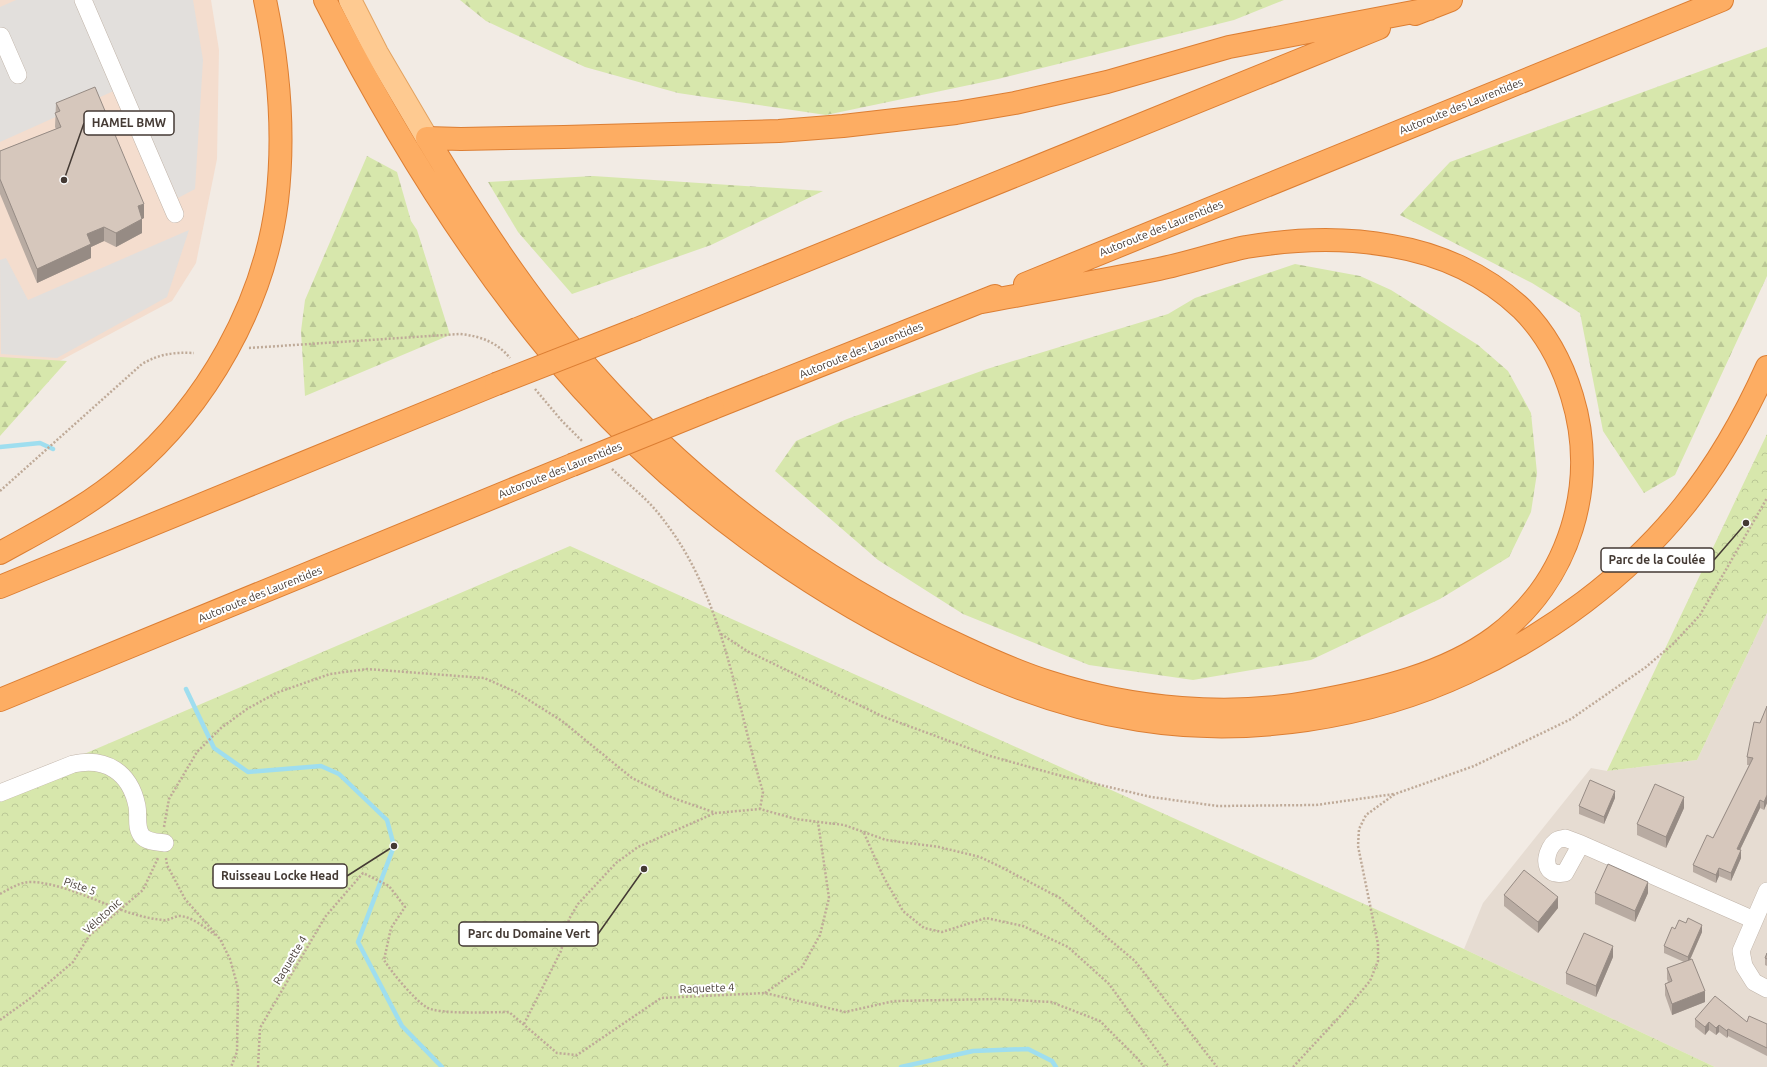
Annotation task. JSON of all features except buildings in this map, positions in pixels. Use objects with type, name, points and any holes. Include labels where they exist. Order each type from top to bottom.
[{"type":"highway","points":[[0,553],[79,509],[113,485],[138,463],[175,426],[189,408],[220,362],[237,330],[254,288],[266,251],[277,202],[281,125],[280,99],[275,56],[265,0]]},
{"type":"highway","points":[[325,0],[351,50],[400,136],[487,271],[572,378],[655,462],[694,497],[746,537],[814,584],[864,615],[918,643],[990,677],[1027,692],[1087,709],[1139,720],[1188,725],[1240,726],[1289,722],[1359,710],[1398,700],[1438,686],[1482,666],[1531,638],[1569,613],[1616,575],[1660,533],[1685,505],[1716,461],[1738,426],[1767,367]]},
{"type":"highway","points":[[0,587],[496,384],[637,329],[1451,0]]},
{"type":"highway","name":"Autoroute des Laurentides","points":[[0,700],[572,465],[982,302],[1722,0]]},
{"type":"highway","points":[[427,138],[556,138],[779,130],[843,126],[950,114],[1016,103],[1085,87],[1229,47],[1429,9]]},
{"type":"highway","points":[[427,138],[483,230],[543,313],[607,389],[684,466],[758,526],[834,578],[921,627],[1020,672],[1050,683],[1104,696],[1144,703],[1192,708],[1260,708],[1301,704],[1345,696],[1392,683],[1437,668],[1491,640],[1522,614],[1535,599],[1555,571],[1566,549],[1578,509],[1582,474],[1582,440],[1580,420],[1568,382],[1553,350],[1522,309],[1479,277],[1446,260],[1388,245],[1345,240],[1296,241],[1244,248],[1165,268],[982,302]]},
{"type":"main road","points":[[350,0],[377,53],[427,138]]},
{"type":"street","points":[[84,0],[175,214]]},
{"type":"street","points":[[2,36],[18,75]]},
{"type":"street","points":[[0,793],[73,764],[84,762],[106,764],[118,772],[134,794],[137,807],[138,831],[142,837],[151,841],[165,843]]},
{"type":"street","points":[[1581,844],[1754,920]]},
{"type":"street","points":[[1767,891],[1741,951],[1744,966],[1754,982],[1767,989]]},
{"type":"path","points":[[249,348],[460,334],[490,341],[503,350],[512,361]]},
{"type":"path","points":[[0,491],[40,457],[133,372],[152,358],[167,353],[194,352]]},
{"type":"path","points":[[531,384],[562,421],[587,445]]},
{"type":"path","points":[[610,466],[648,502],[672,531],[684,550],[700,582],[720,634],[763,792],[760,809]]},
{"type":"path","points":[[720,634],[747,651],[884,717],[990,756],[1058,776],[1151,797],[1218,806],[1316,805],[1395,794],[1474,766],[1571,719],[1646,667],[1674,644],[1700,615],[1767,498]]},
{"type":"path","points":[[231,1067],[237,1052],[238,988],[230,959],[220,939],[185,899],[167,865],[163,830],[169,799],[197,752],[221,728],[247,709],[276,693],[330,674],[367,669],[484,678],[516,692],[562,721],[632,778],[673,798],[716,813]]},
{"type":"path","points":[[1293,1067],[1343,1013],[1370,981],[1378,961],[1378,944],[1358,846],[1359,829],[1366,815],[1395,794]]},
{"type":"path","points":[[524,1024],[561,951],[569,919],[578,904],[616,864],[638,848],[716,813],[760,809],[796,819],[844,825],[886,840],[939,847],[980,857],[1060,898],[1135,961],[1217,1067]]},
{"type":"path","points":[[765,993],[802,967],[820,935],[829,898],[818,822]]},
{"type":"path","points":[[864,832],[883,876],[902,911],[924,928],[942,932],[986,918],[1023,926],[1068,947],[1109,984],[1169,1067]]},
{"type":"path","name":"Vélotonic","points":[[0,1020],[32,998],[73,962],[89,936],[143,890],[165,843]]},
{"type":"path","name":"Raquette 4","points":[[258,1067],[260,1028],[325,917],[362,873],[389,886],[405,907],[391,928],[384,960],[392,973],[426,1007],[437,1011],[509,1012],[557,1053],[577,1055],[661,998],[765,993],[845,1012],[894,1001],[997,999],[1051,1002],[1100,1021],[1138,1058],[1144,1067]]},
{"type":"path","name":"Piste 5","points":[[0,894],[17,884],[33,882],[62,888],[120,910],[164,920],[180,916],[198,922],[220,939]]},
{"type":"shaded area","points":[[0,0],[211,0],[219,50],[217,159],[196,263],[172,301],[52,365],[0,363]]},
{"type":"shaded area","points":[[16,0],[193,0],[203,60],[195,189],[178,198],[127,85],[0,142],[0,7]]},
{"type":"shaded area","points":[[189,230],[167,297],[57,358],[1,354],[0,260],[6,258],[28,300]]},
{"type":"shaded area","points":[[1767,613],[1767,1067],[1715,1067],[1464,949],[1483,903],[1591,768],[1607,771],[1697,760]]},
{"type":"green space","points":[[460,0],[1284,0],[1234,20],[998,79],[826,115],[678,93],[585,67],[486,21]]},
{"type":"green space","points":[[1767,47],[1767,276],[1675,475],[1644,493],[1603,431],[1580,313],[1532,283],[1400,215],[1450,162]]},
{"type":"green space","points":[[367,156],[397,172],[411,221],[417,230],[450,335],[305,396],[301,331],[305,300]]},
{"type":"green space","points":[[593,176],[823,191],[711,245],[572,294],[518,232],[488,182]]},
{"type":"green space","points":[[1295,264],[1360,276],[1391,290],[1478,345],[1508,371],[1531,413],[1537,473],[1531,512],[1509,557],[1440,599],[1311,660],[1193,680],[1089,665],[963,614],[878,560],[775,471],[796,441],[847,419],[987,369],[1168,314],[1195,298]]},
{"type":"green space","points":[[0,357],[67,361],[0,436]]},
{"type":"green space","points":[[1767,434],[1767,613],[1697,760],[1607,771]]},
{"type":"green space","points":[[570,546],[1464,949],[1715,1067],[0,1067],[0,790]]},
{"type":"waterway","points":[[0,447],[40,443],[53,449]]},
{"type":"waterway","points":[[186,689],[214,748],[248,772],[321,766],[339,774],[387,820],[394,846],[358,942],[402,1026],[442,1067]]},
{"type":"waterway","points":[[901,1067],[973,1051],[1028,1049],[1052,1061],[1056,1067]]},
{"type":"place","name":"HAMEL BMW","points":[[64,180]]},
{"type":"place","name":"Parc de la Coulée","points":[[1746,523]]},
{"type":"place","name":"Ruisseau Locke Head","points":[[394,846]]},
{"type":"place","name":"Parc du Domaine Vert","points":[[644,869]]}]
